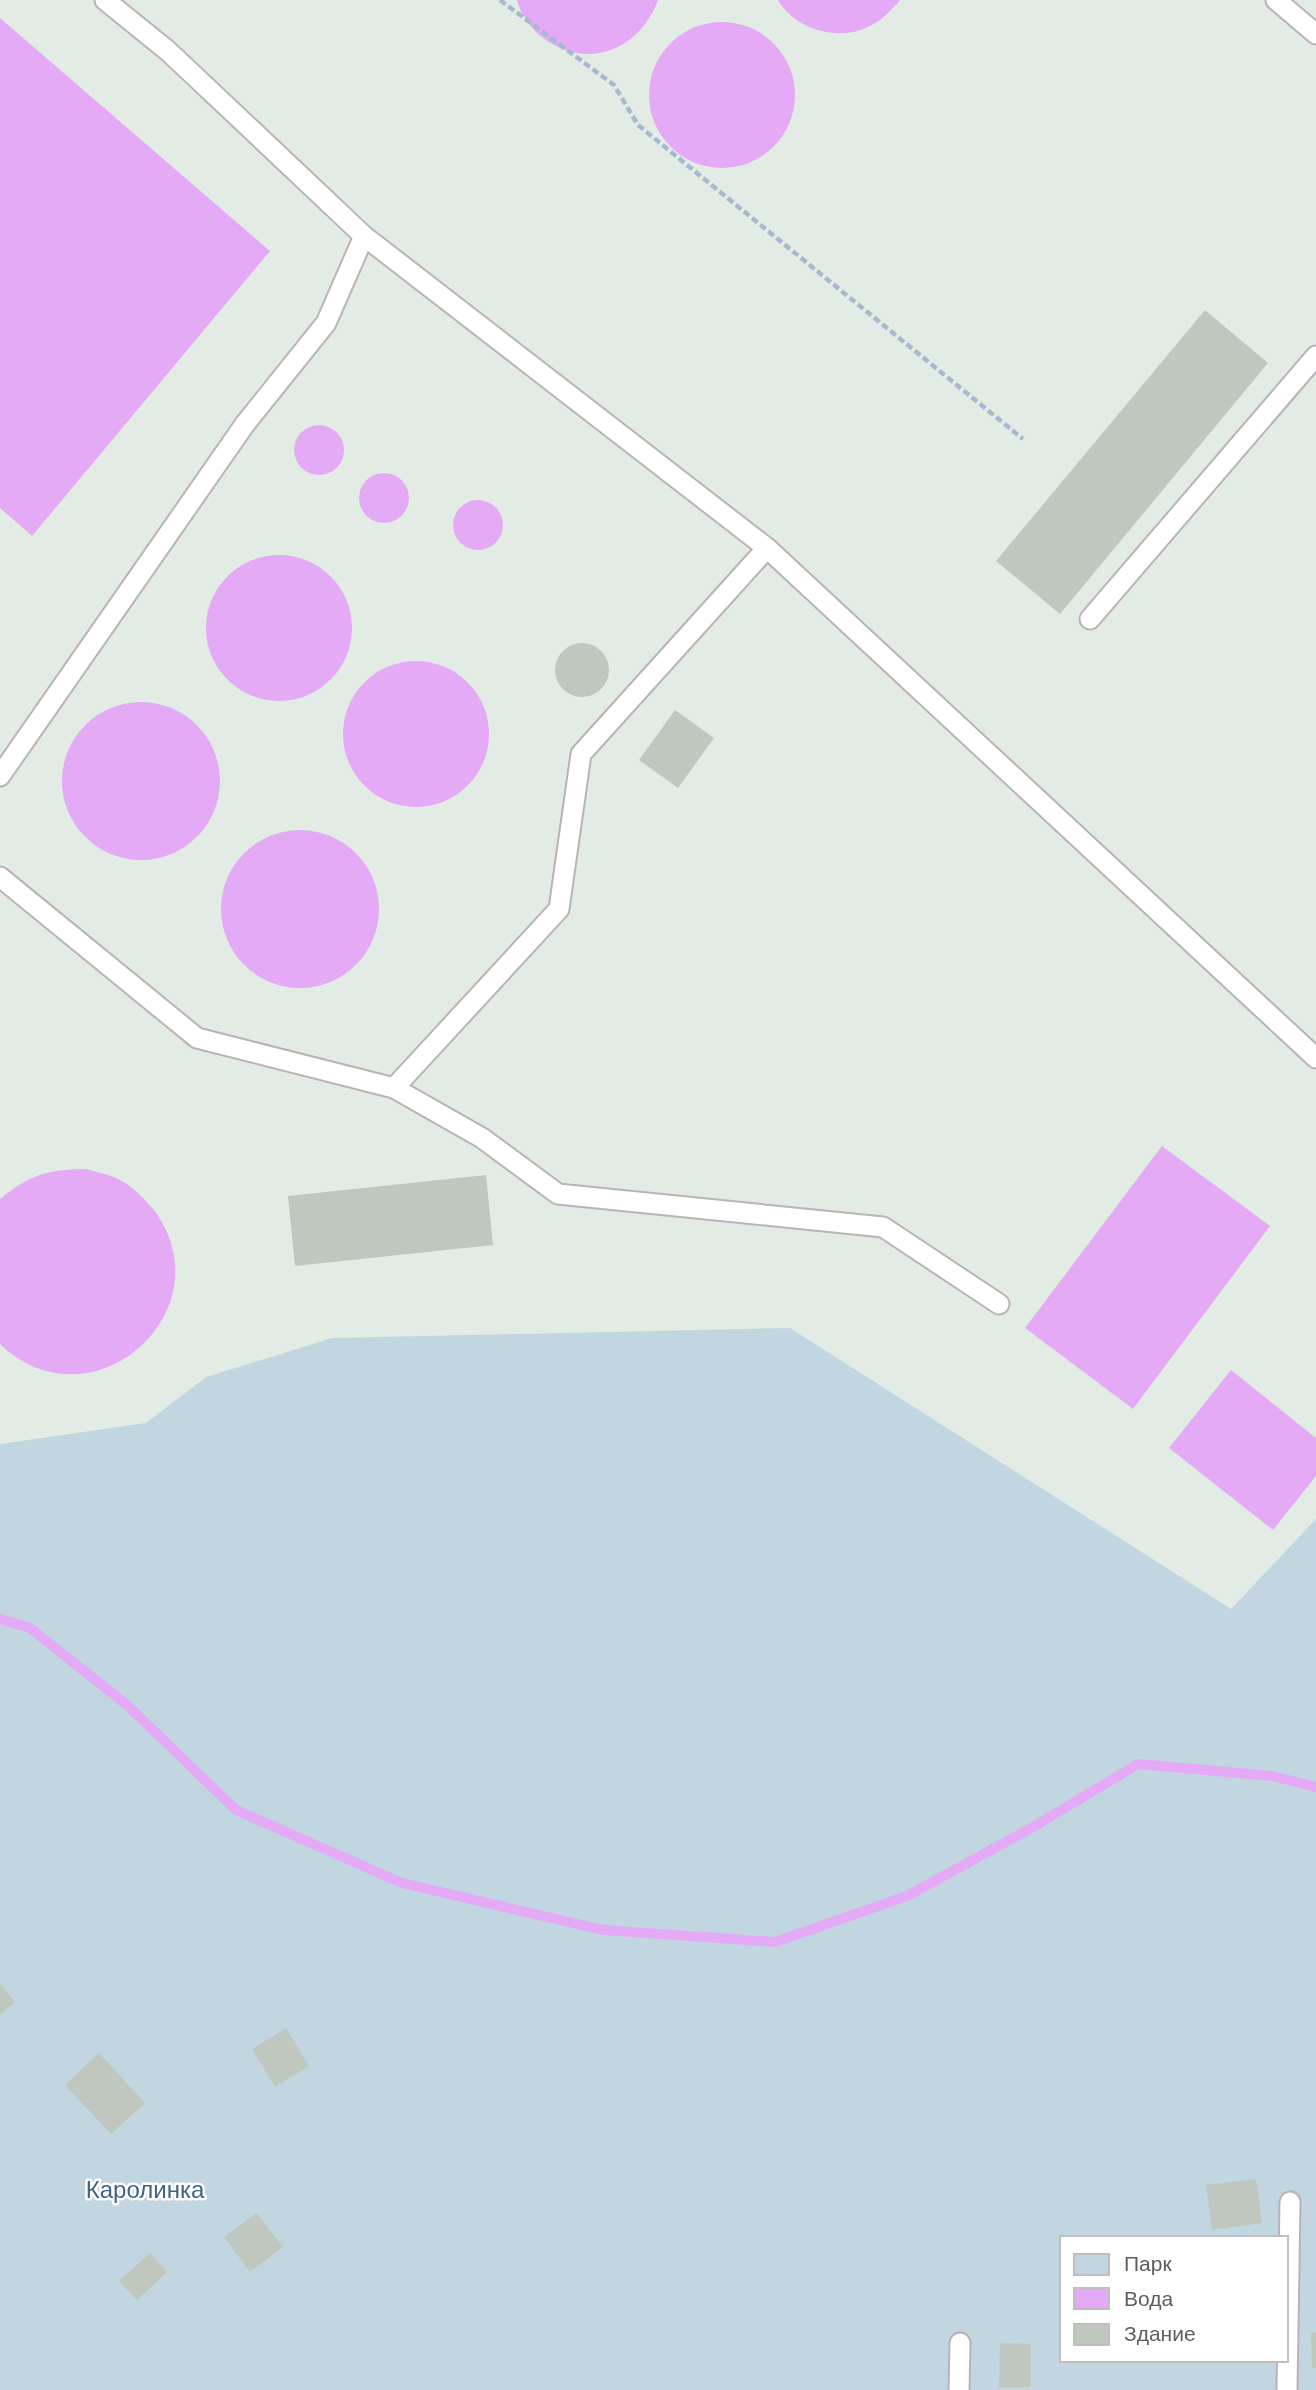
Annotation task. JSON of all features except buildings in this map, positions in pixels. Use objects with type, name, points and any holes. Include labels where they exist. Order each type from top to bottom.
[{"type":"lane","points":[[105,0],[168,51],[363,236],[767,548],[1316,1058]]},
{"type":"lane","points":[[1276,0],[1316,34]]},
{"type":"lane","points":[[0,776],[245,425],[326,323],[363,236]]},
{"type":"lane","points":[[1090,619],[1316,356]]},
{"type":"lane","points":[[394,1088],[559,909],[581,754],[767,548]]},
{"type":"lane","points":[[0,877],[197,1038],[394,1088],[482,1139],[558,1194],[883,1227],[999,1304]]},
{"type":"lane","points":[[1288,2327],[1290,2202]]},
{"type":"lane","points":[[959,2390],[960,2343]]},
{"type":"lane","points":[[1287,2362],[1287,2390]]},
{"type":"path","points":[[500,0],[614,85],[638,125],[1023,439]]},
{"type":"green space","name":"Каролинка","points":[[790,1328],[1231,1609],[1316,1519],[1316,2390],[0,2390],[0,1444],[146,1423],[206,1377],[332,1338]]},
{"type":"water","points":[[517,0],[658,0],[649,18],[637,33],[623,44],[589,54],[571,52],[553,45],[530,25]]},
{"type":"water","points":[[778,0],[900,0],[871,26],[842,33],[817,30],[805,25],[785,10]]},
{"type":"water","points":[[0,18],[270,251],[32,536],[0,508]]},
{"type":"water","points":[[722,22],[750,27],[774,43],[790,67],[795,95],[790,123],[774,147],[750,163],[722,168],[694,163],[670,147],[654,123],[649,95],[654,67],[670,43],[694,27]]},
{"type":"water","points":[[319,425],[336,433],[344,450],[336,467],[319,475],[302,467],[294,450],[302,433]]},
{"type":"water","points":[[384,473],[401,481],[409,498],[401,515],[384,523],[367,515],[359,498],[367,481]]},
{"type":"water","points":[[478,500],[495,508],[503,525],[495,542],[478,550],[461,542],[453,525],[461,508]]},
{"type":"water","points":[[279,555],[307,560],[331,576],[347,600],[352,628],[347,656],[331,680],[307,696],[279,701],[251,696],[227,680],[211,656],[206,628],[211,600],[227,576],[251,560]]},
{"type":"water","points":[[416,661],[444,666],[468,682],[484,706],[489,734],[484,762],[468,786],[444,802],[416,807],[388,802],[364,786],[348,762],[343,734],[348,706],[364,682],[388,666]]},
{"type":"water","points":[[141,702],[171,708],[197,725],[214,751],[220,781],[214,811],[197,837],[171,854],[141,860],[111,854],[85,837],[68,811],[62,781],[68,751],[85,725],[111,708]]},
{"type":"water","points":[[300,830],[330,836],[356,853],[373,879],[379,909],[373,939],[356,965],[330,982],[300,988],[270,982],[244,965],[227,939],[221,909],[227,879],[244,853],[270,836]]},
{"type":"water","points":[[1162,1146],[1270,1226],[1133,1409],[1025,1328]]},
{"type":"water","points":[[86,1169],[122,1181],[138,1193],[156,1213],[173,1251],[174,1288],[161,1321],[138,1349],[107,1367],[72,1374],[35,1367],[0,1344],[0,1199],[40,1175]]},
{"type":"water","points":[[1231,1370],[1316,1438],[1316,1476],[1273,1530],[1169,1448]]},
{"type":"waterway","points":[[0,1619],[30,1628],[127,1705],[236,1810],[402,1883],[603,1930],[775,1942],[907,1896],[1033,1827],[1138,1764],[1272,1776],[1316,1787]]}]
